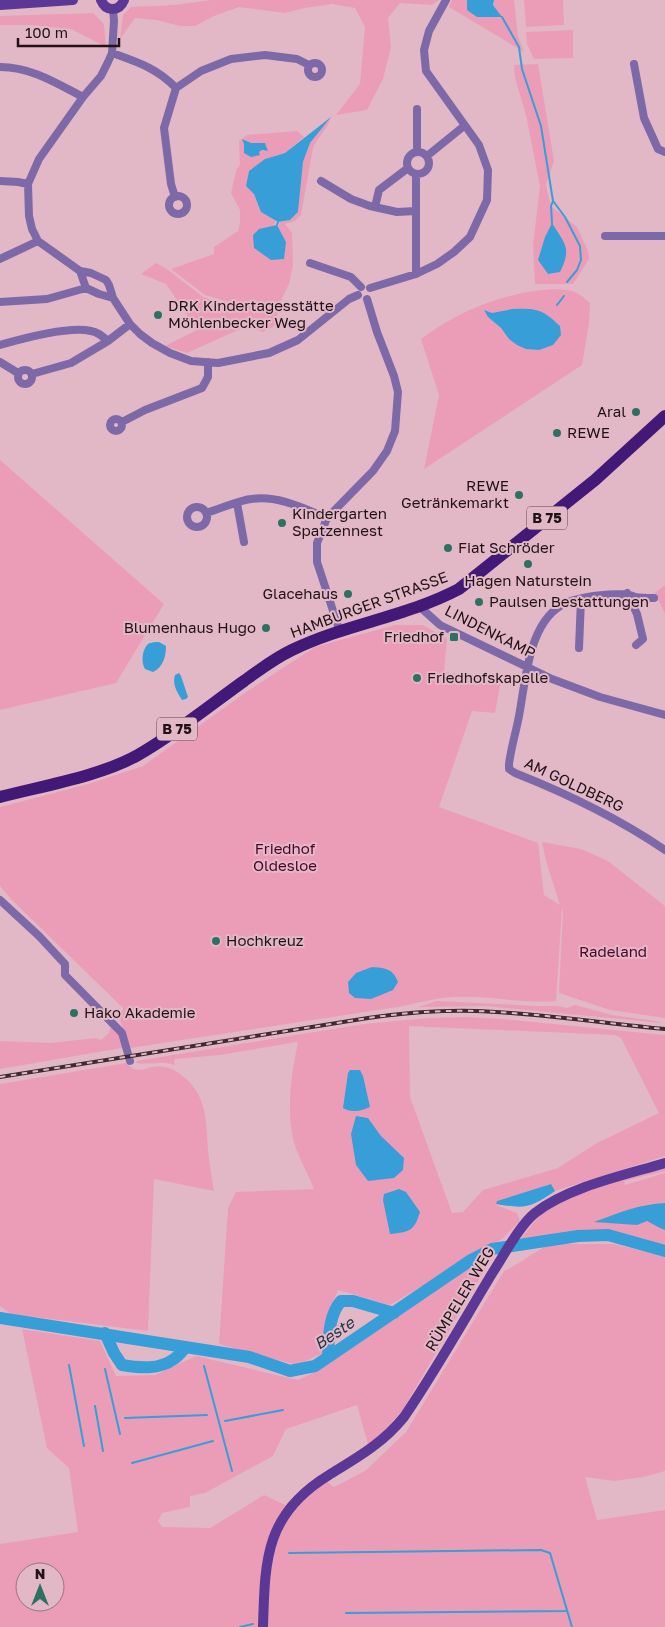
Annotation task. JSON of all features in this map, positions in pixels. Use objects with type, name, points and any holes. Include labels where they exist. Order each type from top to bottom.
[{"type":"main road","name":"HAMBURGER STRASSE","points":[[0,796],[86,775],[137,756],[292,650],[340,632],[420,607],[439,600],[459,589],[595,480],[665,416]]},
{"type":"street","points":[[0,5],[73,0]]},
{"type":"street","points":[[101,0],[106,7],[112,9],[119,7],[124,0]]},
{"type":"street","points":[[361,287],[366,286],[370,288],[416,274],[454,252],[470,236],[487,200],[488,170],[479,145],[426,71],[424,50],[429,31],[446,0]]},
{"type":"street","points":[[112,9],[114,21],[112,53],[101,76],[83,97],[39,159],[28,184],[29,216],[32,229],[38,241],[80,271],[91,273],[106,280],[113,298],[130,324],[152,343],[170,353],[191,360],[218,362],[269,353],[298,340],[349,299],[358,295]]},
{"type":"street","points":[[112,53],[143,64],[165,76],[176,88]]},
{"type":"street","points":[[175,197],[171,184],[164,128],[176,88],[201,71],[231,59],[265,55],[297,59],[309,65]]},
{"type":"street","points":[[634,64],[644,118],[658,149],[665,152]]},
{"type":"street","points":[[0,67],[11,67],[33,72],[83,97]]},
{"type":"street","points":[[416,152],[417,109]]},
{"type":"street","points":[[427,156],[464,126]]},
{"type":"street","points":[[416,152],[427,156],[429,161],[425,172],[416,174],[408,168],[408,158],[416,152]]},
{"type":"street","points":[[375,207],[379,190],[408,168]]},
{"type":"street","points":[[416,174],[416,274]]},
{"type":"street","points":[[0,180],[28,184]]},
{"type":"street","points":[[321,181],[351,199],[375,207],[397,212],[416,211]]},
{"type":"street","points":[[605,236],[665,236]]},
{"type":"street","points":[[0,259],[38,241]]},
{"type":"street","points":[[310,264],[351,277],[361,287]]},
{"type":"street","points":[[80,271],[86,288]]},
{"type":"street","points":[[361,287],[358,290],[358,295],[360,299],[367,299]]},
{"type":"street","points":[[0,302],[47,299],[86,288],[113,298]]},
{"type":"street","points":[[367,299],[371,294],[370,288]]},
{"type":"street","points":[[340,632],[317,562],[317,543],[327,518],[373,471],[387,451],[394,431],[398,392],[367,299]]},
{"type":"street","points":[[32,374],[71,363],[108,341],[130,324]]},
{"type":"street","points":[[0,345],[21,339],[79,330],[98,333],[108,341]]},
{"type":"street","points":[[0,362],[18,374]]},
{"type":"street","points":[[122,422],[144,410],[202,388],[208,377],[208,362]]},
{"type":"street","points":[[18,374],[24,370],[29,370],[32,374]]},
{"type":"street","points":[[18,374],[18,380],[24,384],[31,381],[32,374]]},
{"type":"street","points":[[206,513],[250,499],[271,498],[292,503],[327,518]]},
{"type":"street","points":[[237,504],[244,542]]},
{"type":"street","points":[[627,594],[637,614],[644,639],[636,645]]},
{"type":"street","points":[[527,666],[541,628],[557,608],[568,602],[627,594],[635,597],[654,598]]},
{"type":"street","points":[[579,648],[581,599]]},
{"type":"street","name":"LINDENKAMP","points":[[420,607],[440,625],[552,679],[600,697],[665,715]]},
{"type":"street","name":"AM GOLDBERG","points":[[527,666],[509,768],[515,773],[604,813],[630,827],[665,850]]},
{"type":"street","points":[[0,900],[39,936],[65,964],[65,975],[122,1033],[130,1061]]},
{"type":"street","name":"RÜMPELER WEG","points":[[263,1627],[264,1576],[270,1546],[286,1512],[306,1491],[373,1448],[396,1428],[413,1404],[502,1259],[534,1213],[562,1196],[665,1163]]},
{"type":"green space","points":[[211,0],[439,0],[432,5],[400,3],[388,18],[391,47],[383,79],[367,110],[336,115],[360,84],[365,27],[355,8],[332,4],[285,13],[239,7],[214,16],[195,26],[180,26],[156,20],[135,18],[120,39],[123,15],[131,7],[175,5]]},
{"type":"green space","points":[[452,0],[467,0],[467,10],[501,17],[493,5],[494,0],[514,0],[518,36],[524,52],[449,7]]},
{"type":"green space","points":[[524,0],[563,0],[564,25],[526,27]]},
{"type":"green space","points":[[93,13],[104,24],[106,47],[71,29],[32,25],[0,25],[0,16]]},
{"type":"green space","points":[[573,30],[573,58],[534,59],[527,44],[526,32]]},
{"type":"green space","points":[[538,64],[554,161],[546,185],[551,206],[577,227],[588,251],[589,259],[573,284],[535,284],[533,245],[540,186],[526,115],[515,78],[514,65]]},
{"type":"green space","points":[[331,117],[313,148],[301,215],[295,221],[285,224],[292,233],[293,265],[289,284],[282,298],[274,326],[263,332],[247,326],[187,353],[165,346],[197,330],[166,284],[141,274],[156,263],[167,269],[203,297],[240,309],[242,306],[205,295],[171,269],[214,254],[214,247],[238,231],[240,210],[231,193],[236,171],[240,164],[239,141],[247,135],[297,131],[304,137],[285,153],[265,159],[254,194],[261,212],[276,221],[274,226],[286,242],[278,228],[280,222],[290,220],[298,212],[303,162],[310,143]],"holes":[[[265,143],[267,151],[244,153],[244,144]]]},
{"type":"green space","points":[[556,289],[571,291],[582,296],[590,303],[589,323],[582,365],[424,469],[439,395],[421,339],[452,319],[485,304],[502,298]],"holes":[[[512,309],[509,339],[501,328],[488,317],[492,313]]]},
{"type":"green space","points":[[0,460],[164,604],[116,683],[0,710]]},
{"type":"green space","points":[[665,585],[665,614],[655,593]]},
{"type":"green space","name":"Friedhof Oldesloe","points":[[395,625],[423,625],[447,639],[444,672],[501,680],[495,713],[472,711],[439,807],[538,843],[544,895],[560,905],[542,842],[581,849],[608,861],[665,906],[665,1018],[610,1010],[559,993],[562,908],[556,1001],[543,1002],[479,997],[429,1000],[404,1006],[130,1048],[120,1021],[123,1008],[0,886],[0,807],[88,784],[143,766],[249,690],[315,647]]},
{"type":"green space","points":[[437,1001],[567,1008],[575,1005],[612,1015],[662,1023],[485,1006],[418,1007]]},
{"type":"green space","points":[[468,1017],[502,1019],[665,1035],[665,1156],[555,1191],[551,1184],[497,1201],[496,1205],[517,1213],[520,1221],[502,1239],[390,1305],[338,1290],[328,1315],[323,1353],[297,1365],[219,1344],[228,1208],[236,1192],[314,1189],[296,1149],[290,1119],[290,1093],[298,1043],[220,1055],[175,1059],[175,1065],[137,1063],[136,1061],[364,1024],[429,1018]],"holes":[[[409,1026],[615,1035],[621,1038],[659,1113],[597,1143],[558,1168],[483,1190],[463,1212],[452,1213],[410,1097]],[[356,1116],[368,1118],[381,1136]]]},
{"type":"green space","points":[[111,1023],[120,1034],[122,1048],[0,1069],[0,1041],[51,1043],[95,1038],[101,1040],[109,1033]]},
{"type":"green space","points":[[126,1063],[140,1070],[159,1066],[171,1068],[192,1085],[198,1093],[204,1110],[214,1191],[154,1179],[148,1331],[11,1314],[0,1306],[0,1084]]},
{"type":"green space","points":[[665,1166],[665,1171],[624,1181],[625,1185],[665,1173],[665,1247],[645,1239],[608,1230],[521,1238],[542,1213],[561,1199]]},
{"type":"green space","points":[[550,1244],[614,1244],[665,1257],[665,1471],[644,1477],[614,1481],[585,1477],[597,1520],[665,1510],[665,1627],[0,1627],[0,1544],[78,1532],[69,1468],[47,1448],[22,1329],[100,1341],[116,1376],[155,1375],[196,1356],[298,1380],[311,1374],[487,1256],[491,1259],[402,1411],[369,1448],[357,1405],[286,1429],[273,1456],[205,1493],[190,1496],[190,1507],[162,1513],[158,1521],[162,1527],[210,1528],[264,1495],[285,1505],[319,1475],[334,1487],[365,1471],[406,1432],[504,1271]]},
{"type":"water","points":[[467,0],[494,0],[493,5],[502,17],[477,17],[467,10]]},
{"type":"water","points":[[331,117],[310,143],[303,162],[298,212],[290,220],[278,222],[261,212],[254,194],[246,186],[249,171],[265,159],[285,153]]},
{"type":"water","points":[[242,139],[251,143],[265,143],[268,151],[262,150],[259,152],[260,155],[251,157],[244,153]]},
{"type":"water","points":[[552,223],[563,241],[566,257],[560,272],[548,274],[538,260],[545,237]]},
{"type":"water","points":[[277,225],[286,242],[284,259],[271,260],[254,248],[253,235],[259,229]]},
{"type":"water","points":[[512,309],[533,309],[543,313],[560,326],[561,335],[553,345],[539,350],[526,349],[517,345],[488,317],[484,310],[492,313]]},
{"type":"water","points":[[159,642],[166,646],[165,654],[162,664],[153,672],[145,669],[143,653],[148,644]]},
{"type":"water","points":[[179,673],[188,697],[182,700],[174,682],[175,675]]},
{"type":"water","points":[[372,967],[391,971],[398,982],[393,990],[371,999],[355,998],[349,993],[348,982],[356,973]]},
{"type":"water","points":[[350,1070],[360,1070],[363,1076],[370,1107],[364,1110],[349,1111],[343,1108]]},
{"type":"water","points":[[356,1116],[368,1118],[381,1136],[404,1158],[403,1170],[394,1178],[368,1181],[356,1165],[351,1134]]},
{"type":"water","points":[[551,1184],[555,1191],[533,1204],[521,1207],[496,1204],[497,1201]]},
{"type":"water","points":[[399,1189],[406,1192],[420,1212],[413,1227],[407,1231],[390,1234],[383,1200],[384,1194]]},
{"type":"water","points":[[665,1203],[665,1230],[647,1221],[637,1225],[594,1222],[638,1207]]},
{"type":"waterway","points":[[502,17],[519,47],[522,69],[541,126],[553,201],[565,217],[580,246],[581,260],[577,270],[567,282]]},
{"type":"waterway","points":[[552,223],[551,206],[553,201]]},
{"type":"waterway","points":[[557,305],[564,296]]},
{"type":"waterway","name":"Beste","points":[[0,1318],[249,1357],[290,1371],[315,1366],[471,1260],[492,1249],[578,1236],[608,1235],[665,1251]]},
{"type":"waterway","points":[[328,1357],[331,1321],[341,1301],[353,1301],[394,1313]]},
{"type":"waterway","points":[[105,1333],[122,1365],[155,1367],[176,1358],[186,1347]]},
{"type":"waterway","points":[[69,1365],[84,1446]]},
{"type":"waterway","points":[[204,1366],[232,1471]]},
{"type":"waterway","points":[[105,1369],[120,1434]]},
{"type":"waterway","points":[[95,1406],[103,1451]]},
{"type":"waterway","points":[[225,1421],[283,1410]]},
{"type":"waterway","points":[[125,1418],[207,1415]]},
{"type":"waterway","points":[[132,1463],[213,1441]]},
{"type":"waterway","points":[[289,1553],[541,1550],[550,1553],[572,1627]]},
{"type":"waterway","points":[[346,1613],[566,1611]]},
{"type":"waterway","points":[[240,1627],[253,1624]]},
{"type":"railway","points":[[0,1077],[368,1018],[421,1012],[499,1012],[665,1029]]},
{"type":"place","name":"DRK Kindertagesstätte Möhlenbecker Weg","points":[[158,315]]},
{"type":"place","name":"Aral","points":[[636,412]]},
{"type":"place","name":"REWE","points":[[557,433]]},
{"type":"place","name":"REWE Getränkemarkt","points":[[519,495]]},
{"type":"place","name":"Kindergarten Spatzennest","points":[[282,523]]},
{"type":"place","name":"Fiat Schröder","points":[[448,548]]},
{"type":"place","name":"Hagen Naturstein","points":[[528,564]]},
{"type":"place","name":"Glacehaus","points":[[348,594]]},
{"type":"place","name":"Paulsen Bestattungen","points":[[479,602]]},
{"type":"place","name":"Blumenhaus Hugo","points":[[266,628]]},
{"type":"place","name":"Friedhof","points":[[454,637]]},
{"type":"place","name":"Friedhofskapelle","points":[[417,678]]},
{"type":"place","name":"Hochkreuz","points":[[216,941]]},
{"type":"place","name":"Hako Akademie","points":[[74,1013]]},
{"type":"park label","name":"Radeland","points":[[613,952]]}]
